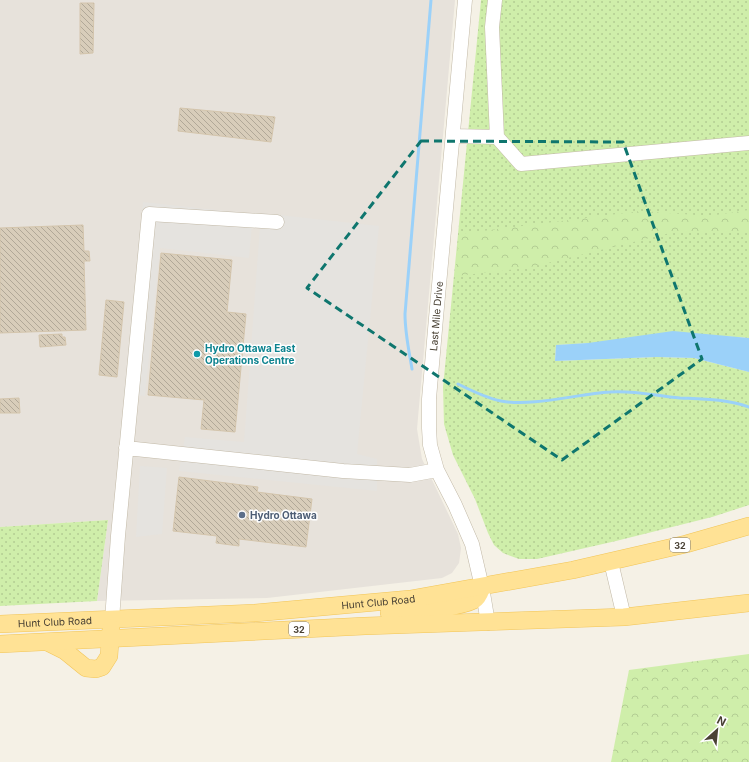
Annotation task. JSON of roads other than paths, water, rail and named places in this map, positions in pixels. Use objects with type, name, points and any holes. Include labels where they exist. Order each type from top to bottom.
[{"type":"main road","name":"Hunt Club Road","points":[[0,624],[112,620],[310,609],[410,599],[482,587],[611,562],[686,544],[749,526]]},
{"type":"main road","points":[[250,632],[263,627],[462,604],[474,600],[479,595],[482,587]]},
{"type":"main road","name":"Hunt Club Road","points":[[0,644],[365,626],[488,623],[624,617],[749,603]]},
{"type":"main road","points":[[45,641],[66,651],[86,668],[96,669],[107,662],[109,656],[112,620]]},
{"type":"street","name":"Last Mile Drive","points":[[465,0],[429,399],[430,445],[437,470],[464,524],[472,544],[482,587],[488,623]]},
{"type":"street","points":[[495,0],[492,26],[497,137],[521,164],[749,144]]},
{"type":"street","points":[[453,136],[497,137]]},
{"type":"street","points":[[112,620],[126,448],[149,214],[277,222]]},
{"type":"street","points":[[126,448],[343,471],[410,475],[437,470]]},
{"type":"street","points":[[611,562],[624,617]]},
{"type":"water","points":[[673,331],[749,338],[749,372],[694,358],[657,357],[555,361],[556,345],[588,343]]},
{"type":"waterway","points":[[412,369],[406,335],[405,314],[431,0]]},
{"type":"waterway","points":[[458,384],[474,392],[501,401],[527,402],[597,393],[636,392],[680,398],[723,401],[749,407]]},
{"type":"place","name":"Hydro Ottawa East Operations Centre","points":[[197,354]]},
{"type":"place","name":"Hydro Ottawa","points":[[242,515]]}]
